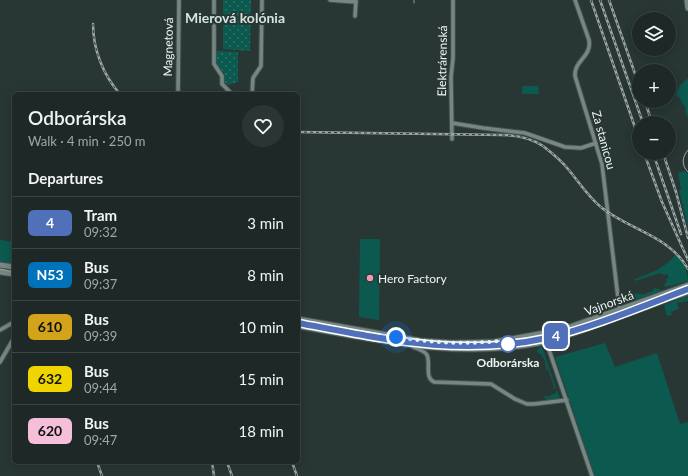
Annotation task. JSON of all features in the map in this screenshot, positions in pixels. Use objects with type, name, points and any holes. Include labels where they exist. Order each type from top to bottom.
[{"type":"main road","points":[[687,0],[688,8]]},
{"type":"main road","points":[[0,265],[12,267]]},
{"type":"main road","points":[[0,272],[12,274]]},
{"type":"main road","name":"Vajnorská","points":[[300,318],[406,338],[442,342],[494,342],[544,334],[571,327],[688,284]]},
{"type":"main road","name":"Vajnorská","points":[[300,326],[412,346],[447,349],[482,349],[519,346],[546,341],[580,331],[688,292]]},
{"type":"main road","points":[[544,334],[546,341]]},
{"type":"street","name":"Magnetová","points":[[178,92],[179,0]]},
{"type":"street","points":[[214,0],[214,64],[222,76],[222,84],[230,92]]},
{"type":"street","points":[[252,92],[253,78],[261,66],[262,0]]},
{"type":"street","points":[[330,0],[356,1],[355,16]]},
{"type":"street","name":"Elektrárenská","points":[[452,139],[451,77],[453,58],[453,0]]},
{"type":"street","name":"Za stanicou","points":[[575,0],[590,46],[589,51],[576,66],[575,76],[602,164],[620,310],[622,316]]},
{"type":"street","points":[[452,123],[525,133],[565,148],[581,148],[596,143]]},
{"type":"street","points":[[0,330],[12,323]]},
{"type":"street","points":[[0,362],[12,341]]},
{"type":"street","points":[[546,341],[592,476]]},
{"type":"street","points":[[412,346],[428,356],[430,380],[437,383],[491,384],[520,402],[527,404],[542,404],[567,400]]},
{"type":"green space","points":[[223,0],[251,0],[250,51],[223,49]]},
{"type":"green space","points":[[215,52],[238,52],[238,82],[228,85],[225,83],[224,73],[215,64]]},
{"type":"green space","points":[[688,78],[688,118],[685,111],[685,106],[679,97],[677,97],[677,91]]},
{"type":"green space","points":[[522,86],[538,86],[539,94],[522,94]]},
{"type":"green space","points":[[684,171],[688,173],[688,228],[679,190],[681,189],[678,173]]},
{"type":"green space","name":"Hero Factory","points":[[360,239],[380,239],[379,320],[359,317]]},
{"type":"green space","points":[[0,240],[12,242],[12,264],[0,261]]},
{"type":"green space","points":[[676,254],[685,267],[688,281],[666,287],[663,285],[667,282],[666,279],[669,278],[667,274],[664,275],[660,273],[632,282],[635,281],[635,279],[662,267]]},
{"type":"green space","points":[[654,288],[663,290],[624,304],[622,303],[622,296],[641,293],[641,295],[653,291]]},
{"type":"green space","points":[[688,296],[688,301],[677,303],[679,309],[671,312],[672,315],[667,316],[664,305]]},
{"type":"green space","points":[[605,343],[615,367],[657,353],[680,424],[688,422],[688,476],[595,476],[555,357]]},
{"type":"green space","points":[[542,347],[556,388],[554,389],[548,369],[546,370],[544,359],[537,352],[539,348]]},
{"type":"green space","points":[[557,390],[560,399],[547,401],[544,397],[545,395],[547,397],[556,393]]},
{"type":"tram line","points":[[688,150],[684,155],[683,161],[684,167],[688,172]]},
{"type":"tram line","points":[[0,269],[12,272]]},
{"type":"tram line","points":[[300,322],[424,342],[455,344],[517,342],[550,336],[573,329],[688,287]]},
{"type":"tram line","name":"4","points":[[300,323],[435,346],[491,346],[531,341],[566,333],[688,289]]},
{"type":"railway","points":[[591,0],[632,119]]},
{"type":"railway","points":[[600,0],[641,116]]},
{"type":"railway","points":[[609,0],[632,65]]},
{"type":"railway","points":[[93,24],[93,33],[100,61],[109,79],[118,92]]},
{"type":"railway","points":[[647,108],[650,116]]},
{"type":"railway","points":[[300,132],[508,135],[529,139],[543,146],[559,160],[597,204],[613,216],[660,241],[671,249],[688,269]]},
{"type":"railway","points":[[647,160],[662,202],[688,260]]},
{"type":"railway","points":[[655,160],[681,234]]},
{"type":"railway","points":[[665,160],[676,192],[688,238]]},
{"type":"railway","points":[[98,464],[102,476]]},
{"type":"railway","points":[[212,464],[214,476]]},
{"type":"railway","points":[[228,464],[232,476]]},
{"type":"railway","points":[[293,464],[297,476]]},
{"type":"place","name":"Hero Factory","points":[[370,278]]},
{"type":"place","name":"Odborárska","points":[[508,344]]},
{"type":"district","name":"Mierová kolónia","points":[[235,17]]},
{"type":"route","points":[[396,337],[422,341],[454,343],[508,340],[508,344]]}]
